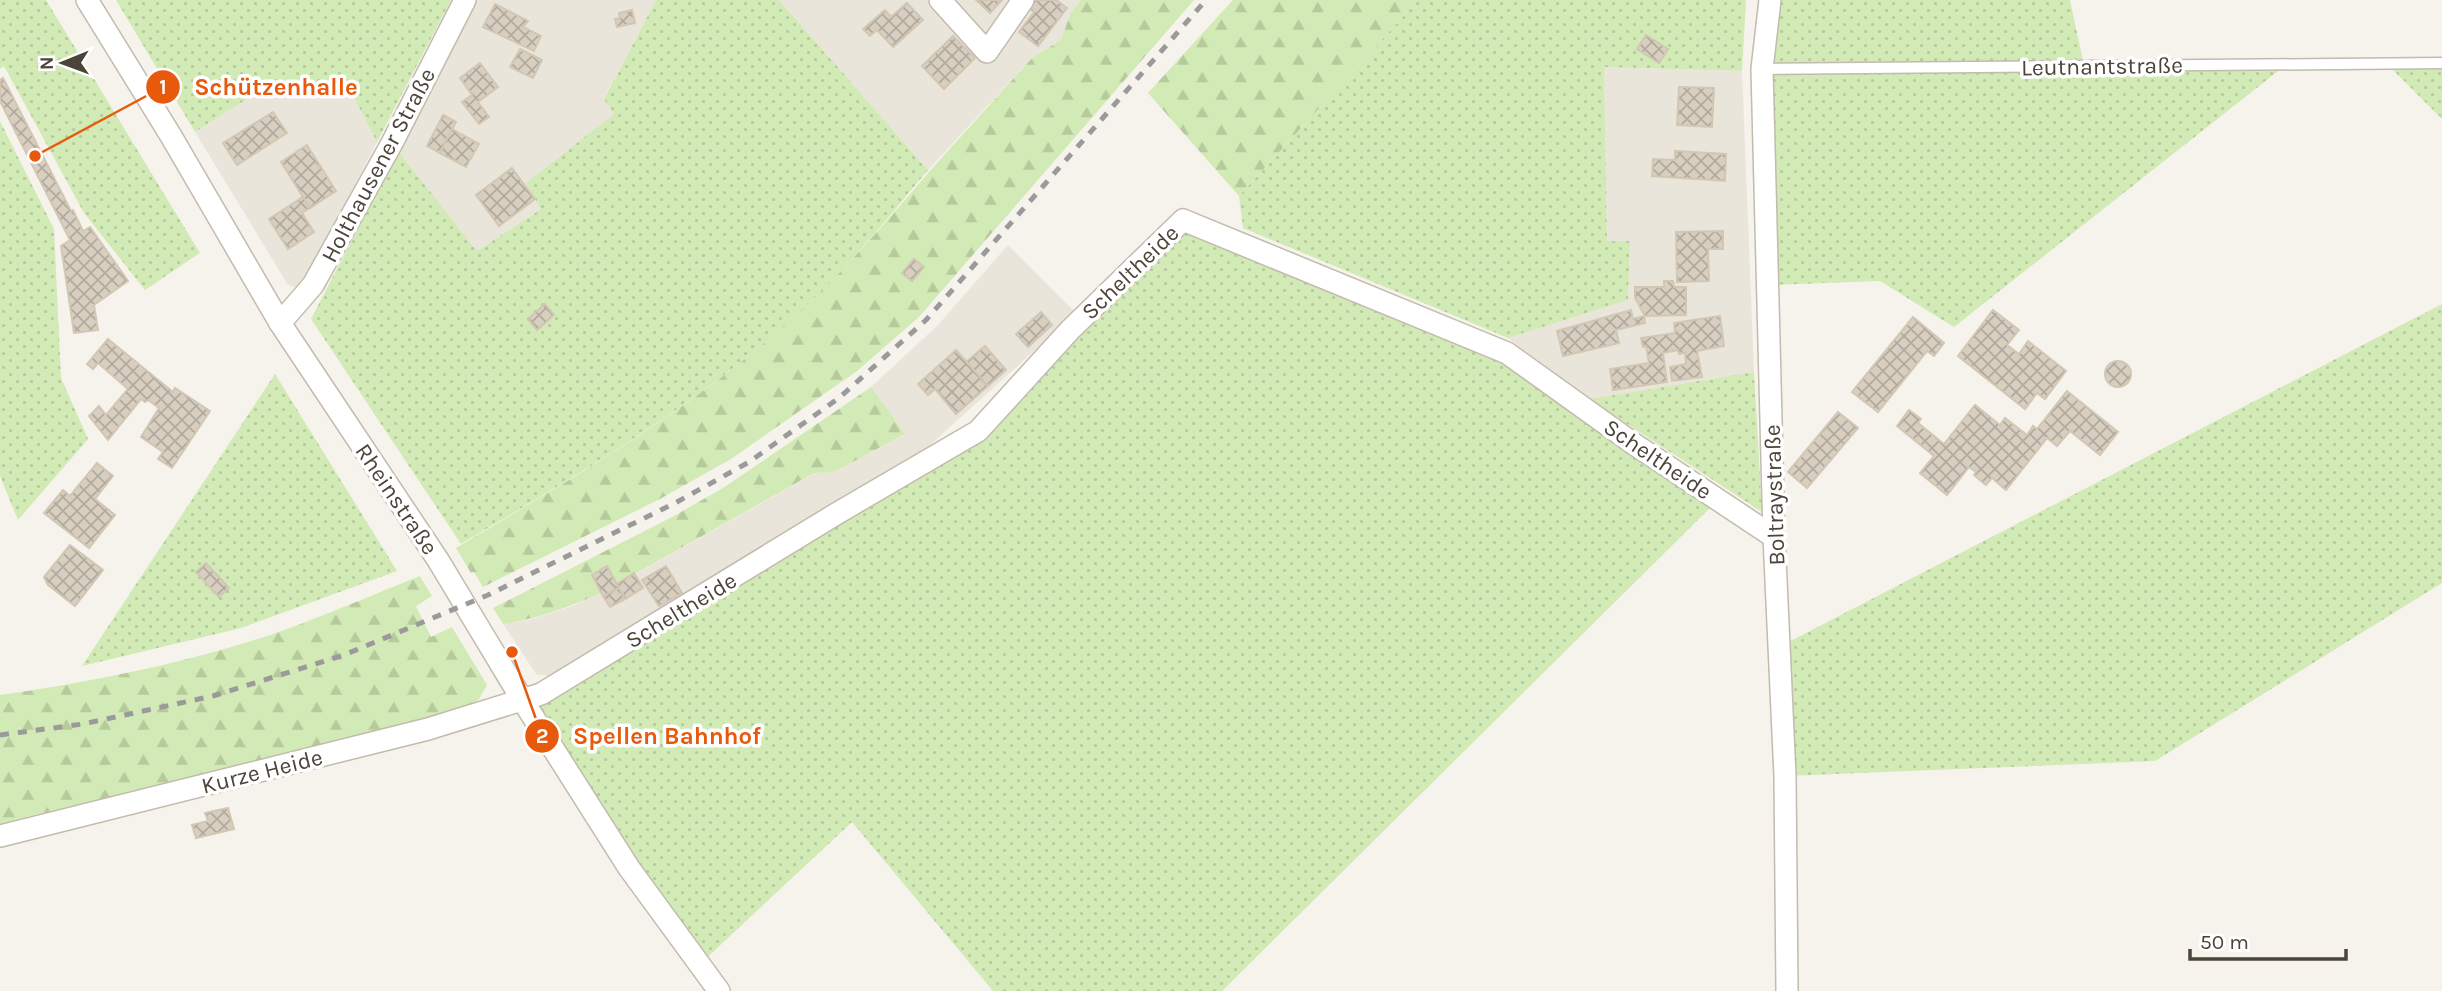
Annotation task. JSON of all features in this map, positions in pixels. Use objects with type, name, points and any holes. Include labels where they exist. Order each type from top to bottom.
[{"type":"street","name":"Rheinstraße","points":[[86,0],[172,136],[280,323],[438,560],[629,868],[719,991]]},
{"type":"street","name":"Holthausener Straße","points":[[280,323],[313,285],[392,143],[465,0]]},
{"type":"street","points":[[940,0],[987,52],[1023,0]]},
{"type":"street","name":"Boltraystraße","points":[[1770,0],[1762,69],[1774,537],[1785,776],[1787,991]]},
{"type":"street","name":"Scheltheide","points":[[523,701],[541,694],[836,514],[978,431],[1070,330],[1183,220],[1507,353],[1634,444],[1774,537]]},
{"type":"street","name":"Kurze Heide","points":[[0,836],[428,729],[523,701]]},
{"type":"lane","name":"Leutnantstraße","points":[[1762,69],[2442,63]]},
{"type":"shaded area","points":[[478,0],[656,0],[604,98],[614,114],[527,183],[542,208],[477,251],[398,151]]},
{"type":"shaded area","points":[[779,0],[1081,0],[1071,12],[1061,40],[1032,58],[928,170]]},
{"type":"shaded area","points":[[1604,67],[1742,71],[1754,372],[1589,399],[1508,338],[1628,300],[1630,241],[1607,242]]},
{"type":"shaded area","points":[[344,76],[377,142],[305,280],[294,287],[288,285],[195,132],[277,80],[286,91]]},
{"type":"shaded area","points":[[1008,245],[1076,313],[919,455],[651,622],[549,676],[536,674],[503,624],[529,620],[570,607],[601,593],[592,575],[607,566],[618,584],[815,473],[834,472],[904,435],[871,387],[937,326]]},
{"type":"green space","points":[[0,0],[46,0],[200,253],[145,290],[84,213],[4,66],[0,69]]},
{"type":"green space","points":[[116,0],[451,0],[377,142],[343,76],[286,92],[277,80],[195,132]]},
{"type":"green space","points":[[656,0],[779,0],[928,170],[836,276],[775,334],[738,364],[623,446],[461,544],[311,319],[398,151],[477,251],[541,209],[526,183],[614,114],[604,99]]},
{"type":"green space","points":[[1081,0],[1194,0],[919,317],[857,371],[731,459],[660,499],[483,587],[456,548],[661,421],[739,364],[776,333],[856,255],[1032,58],[1061,40],[1071,12]]},
{"type":"green space","points":[[1233,0],[1418,0],[1239,196],[1148,93]]},
{"type":"green space","points":[[1418,0],[1746,0],[1742,71],[1604,67],[1607,241],[1630,241],[1628,300],[1508,338],[1243,228],[1239,196]]},
{"type":"green space","points":[[1770,0],[2070,0],[2084,66],[2287,64],[1954,327],[1880,281],[1768,285]]},
{"type":"green space","points":[[2386,63],[2442,63],[2442,119]]},
{"type":"green space","points":[[0,121],[54,229],[61,378],[88,439],[18,520],[0,476]]},
{"type":"green space","points":[[1183,220],[1507,353],[1718,500],[1222,991],[993,991],[852,822],[699,965],[523,701],[978,431]]},
{"type":"green space","points":[[2442,304],[2442,583],[2155,761],[1785,776],[1779,647]]},
{"type":"green space","points":[[1754,372],[1762,512],[1589,399]]},
{"type":"green space","points":[[275,374],[397,571],[241,628],[82,666]]},
{"type":"green space","points":[[871,387],[905,434],[834,472],[814,473],[617,584],[607,567],[592,575],[601,593],[541,616],[503,624],[493,608],[674,516],[723,488]]},
{"type":"green space","points":[[420,576],[432,596],[416,606],[431,637],[452,627],[487,685],[479,699],[469,707],[165,788],[33,815],[0,825],[0,695],[104,678],[208,654],[294,626]]},
{"type":"building","points":[[976,0],[1002,0],[990,13]]},
{"type":"building","points":[[1028,0],[1056,0],[1067,8],[1038,46],[1019,32],[1034,12],[1024,5]]},
{"type":"building","points":[[907,3],[923,20],[893,47],[877,30],[870,36],[863,29],[885,10],[891,17]]},
{"type":"building","points":[[495,4],[528,21],[523,27],[541,36],[534,51],[483,27]]},
{"type":"building","points":[[632,10],[635,23],[617,27],[615,19],[620,18],[619,13]]},
{"type":"building","points":[[1646,35],[1668,49],[1659,63],[1637,49]]},
{"type":"building","points":[[953,36],[975,58],[944,89],[922,66]]},
{"type":"building","points":[[520,49],[542,60],[533,78],[510,67]]},
{"type":"building","points":[[480,63],[498,87],[478,102],[489,117],[479,124],[462,102],[472,95],[460,78]]},
{"type":"building","points":[[3,78],[83,231],[90,227],[128,281],[94,305],[98,330],[74,333],[61,246],[70,240],[0,101],[0,80]]},
{"type":"building","points":[[1679,87],[1714,88],[1712,127],[1677,125]]},
{"type":"building","points":[[273,112],[287,133],[237,165],[223,143]]},
{"type":"building","points":[[443,115],[456,122],[440,153],[427,146]]},
{"type":"building","points":[[452,129],[479,144],[466,167],[440,153]]},
{"type":"building","points":[[307,145],[336,191],[310,208],[281,162]]},
{"type":"building","points":[[1675,151],[1726,154],[1725,181],[1652,176],[1653,159],[1675,160]]},
{"type":"building","points":[[512,168],[535,199],[499,226],[476,195]]},
{"type":"building","points":[[303,197],[310,208],[302,213],[314,232],[288,249],[269,219]]},
{"type":"building","points":[[1723,231],[1723,249],[1708,249],[1709,281],[1677,282],[1676,232]]},
{"type":"building","points":[[914,259],[924,267],[912,281],[902,273]]},
{"type":"building","points":[[1664,281],[1673,281],[1674,287],[1686,287],[1686,315],[1645,316],[1635,298],[1635,287],[1664,287]]},
{"type":"building","points":[[545,304],[554,315],[537,330],[528,319]]},
{"type":"building","points":[[1631,310],[1633,319],[1644,316],[1645,323],[1616,330],[1619,343],[1563,356],[1557,331]]},
{"type":"building","points":[[1993,310],[2019,330],[2007,345],[2019,354],[2028,341],[2066,371],[2045,399],[2037,393],[2025,409],[1958,356]]},
{"type":"building","points":[[1041,312],[1052,325],[1028,347],[1016,334]]},
{"type":"building","points":[[1720,316],[1724,346],[1697,351],[1702,377],[1672,381],[1670,367],[1686,364],[1685,353],[1679,354],[1678,350],[1663,353],[1667,382],[1613,390],[1610,369],[1649,363],[1646,346],[1643,347],[1641,338],[1675,333],[1674,323]]},
{"type":"building","points":[[1913,317],[1944,343],[1934,356],[1927,351],[1878,412],[1852,392]]},
{"type":"building","points":[[108,339],[173,392],[175,388],[210,411],[172,468],[158,459],[163,452],[141,437],[159,408],[148,400],[145,402],[141,399],[108,440],[89,416],[99,406],[106,415],[128,389],[98,363],[93,369],[87,364]]},
{"type":"building","points":[[985,346],[1006,370],[988,386],[966,362]]},
{"type":"building","points":[[956,350],[988,386],[956,414],[935,389],[928,395],[918,384]]},
{"type":"building","points":[[2118,361],[2127,365],[2131,374],[2127,383],[2118,387],[2109,383],[2105,374],[2109,365]]},
{"type":"building","points":[[2067,391],[2118,432],[2100,455],[2070,431],[2057,446],[2047,438],[2006,490],[1992,478],[1986,485],[1969,467],[1947,495],[1920,473],[1934,456],[1897,426],[1909,410],[1921,419],[1918,423],[1944,444],[1975,405],[2000,425],[2005,418],[2027,435],[2033,426],[2037,429]]},
{"type":"building","points":[[1838,412],[1858,428],[1807,488],[1788,472]]},
{"type":"building","points":[[97,463],[113,476],[95,499],[115,515],[89,548],[44,513],[63,490],[70,496]]},
{"type":"building","points":[[70,545],[103,570],[75,606],[48,585],[44,577]]},
{"type":"building","points":[[206,563],[229,588],[219,597],[196,572]]},
{"type":"building","points":[[607,566],[619,588],[603,596],[592,575]]},
{"type":"building","points":[[666,566],[682,593],[659,606],[642,580]]},
{"type":"building","points":[[634,573],[643,588],[625,599],[617,584]]},
{"type":"building","points":[[619,588],[625,599],[610,607],[603,596]]},
{"type":"building","points":[[228,808],[234,829],[196,838],[192,825],[208,821],[205,813]]},
{"type":"railway","points":[[0,735],[83,724],[213,696],[344,655],[488,595],[677,502],[749,462],[839,398],[926,320],[1206,0]]},
{"type":"place","name":"Schützenhalle","points":[[35,156]]},
{"type":"place","name":"Spellen Bahnhof","points":[[512,652]]}]
